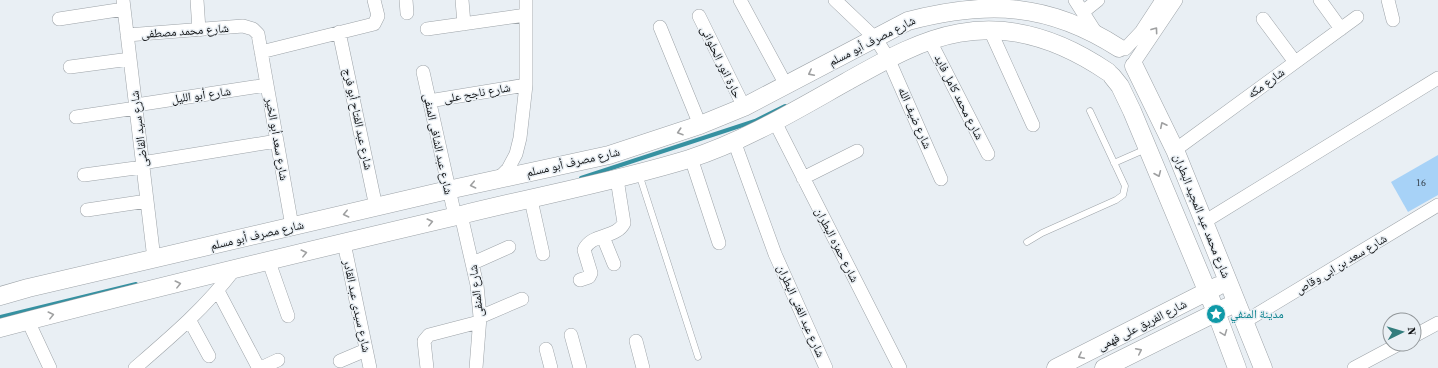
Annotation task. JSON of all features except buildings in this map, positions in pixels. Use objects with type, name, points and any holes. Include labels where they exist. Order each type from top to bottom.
[{"type":"street","points":[[197,0],[199,30]]},
{"type":"street","points":[[261,52],[339,32],[370,26],[377,20],[374,0]]},
{"type":"street","points":[[462,0],[464,24]]},
{"type":"street","points":[[498,179],[508,168],[516,154],[520,138],[526,85],[526,0]]},
{"type":"street","points":[[740,0],[786,85]]},
{"type":"street","name":"شارع ضيف الله","points":[[835,0],[876,39],[888,58],[942,178]]},
{"type":"street","points":[[1075,0],[1096,33]]},
{"type":"street","points":[[1083,12],[1098,0]]},
{"type":"street","points":[[1128,56],[1108,54],[1105,59],[1105,66],[1110,74],[1117,78],[1128,76],[1128,56],[1162,0]]},
{"type":"street","points":[[1128,56],[1176,0]]},
{"type":"street","points":[[1320,0],[1340,29]]},
{"type":"street","points":[[1388,0],[1393,20]]},
{"type":"street","name":"شارع مصرف أبو مسلم","points":[[0,296],[292,226],[609,155],[700,125],[744,107],[908,21],[933,12],[983,2],[1046,13],[1075,23],[1096,33],[1128,56]]},
{"type":"street","points":[[59,19],[124,5]]},
{"type":"street","name":"شارع سيد القاضى","points":[[124,5],[154,259]]},
{"type":"street","points":[[427,29],[526,15]]},
{"type":"street","name":"حارة انور الحلوانى","points":[[700,16],[744,107]]},
{"type":"street","name":"شارع مكه","points":[[1175,150],[1357,16]]},
{"type":"street","points":[[1263,19],[1295,62]]},
{"type":"street","name":"شارع محمد مصطفى","points":[[127,36],[243,26]]},
{"type":"street","name":"شارع سعد أبو الخير","points":[[243,26],[252,29],[258,34],[292,226]]},
{"type":"street","points":[[660,27],[700,125]]},
{"type":"street","points":[[990,30],[1034,125]]},
{"type":"street","name":"شارع مصرف أبو مسلم","points":[[0,328],[458,215],[617,179],[691,158],[734,141],[775,122],[888,58],[930,40],[960,32],[990,30],[1016,32],[1040,38],[1064,46],[1087,58],[1110,74]]},
{"type":"street","name":"شارع عبد الفتاح أبو فرج","points":[[339,32],[376,207]]},
{"type":"street","name":"شارع محمد كامل فايد","points":[[930,40],[988,154]]},
{"type":"street","name":"شارع محمد عبد المجيد البطران","points":[[1128,56],[1175,150],[1263,368]]},
{"type":"street","points":[[70,67],[130,59]]},
{"type":"street","name":"شارع عبد الشافى المنفى","points":[[423,72],[448,190],[458,215]]},
{"type":"street","name":"شارع محمد عبد المجيد البطران","points":[[1110,74],[1126,99],[1208,291],[1237,368]]},
{"type":"street","points":[[1204,222],[1438,78]]},
{"type":"street","name":"شارع ناجح على","points":[[429,101],[526,85]]},
{"type":"street","name":"شارع أبو الليل","points":[[76,117],[136,106],[267,86]]},
{"type":"street","name":"شارع حمزه البطران","points":[[775,122],[900,368]]},
{"type":"street","points":[[84,175],[277,141]]},
{"type":"street","name":"شارع عبد الغنى البطران","points":[[734,141],[775,254],[826,368]]},
{"type":"street","points":[[803,178],[857,151]]},
{"type":"street","points":[[691,158],[719,244]]},
{"type":"street","points":[[521,174],[543,254]]},
{"type":"street","points":[[580,280],[589,277],[591,273],[584,250],[585,246],[619,230],[624,223],[617,179]]},
{"type":"street","points":[[87,210],[147,201]]},
{"type":"street","name":"شارع سعد بن ابى وقاص","points":[[1244,322],[1438,205]]},
{"type":"street","name":"شارع المنفى","points":[[458,215],[473,263],[477,285],[479,320],[476,368]]},
{"type":"street","points":[[603,237],[614,264]]},
{"type":"street","name":"شارع سيدى عبد القادر","points":[[344,244],[370,368]]},
{"type":"street","points":[[473,263],[509,247]]},
{"type":"street","points":[[269,262],[288,316]]},
{"type":"street","points":[[135,368],[190,321],[218,291],[234,270]]},
{"type":"street","name":"شارع الفريق على فهمى","points":[[1056,368],[1228,281]]},
{"type":"street","points":[[218,291],[257,365],[263,367],[278,360]]},
{"type":"street","points":[[427,368],[424,341],[428,335],[479,320],[522,299]]},
{"type":"street","name":"شارع الفريق على فهمى","points":[[1104,368],[1237,302]]},
{"type":"street","points":[[28,321],[50,368]]},
{"type":"street","points":[[190,321],[210,356]]},
{"type":"street","points":[[1422,332],[1438,323]]},
{"type":"street","points":[[571,334],[580,368]]},
{"type":"street","points":[[636,341],[643,368]]},
{"type":"street","points":[[546,349],[551,368]]},
{"type":"street","points":[[340,361],[366,350]]},
{"type":"street","points":[[1354,368],[1384,352]]},
{"type":"lane","points":[[1027,242],[1042,233],[1121,198],[1125,191],[1125,186],[1090,111]]},
{"type":"lane","points":[[1114,163],[1147,148]]},
{"type":"lane","points":[[639,173],[698,357]]},
{"type":"waterway","points":[[581,178],[755,121],[785,106]]},
{"type":"waterway","points":[[0,317],[136,284]]},
{"type":"place","name":"مدينة المنفي","points":[[1216,314]]}]
